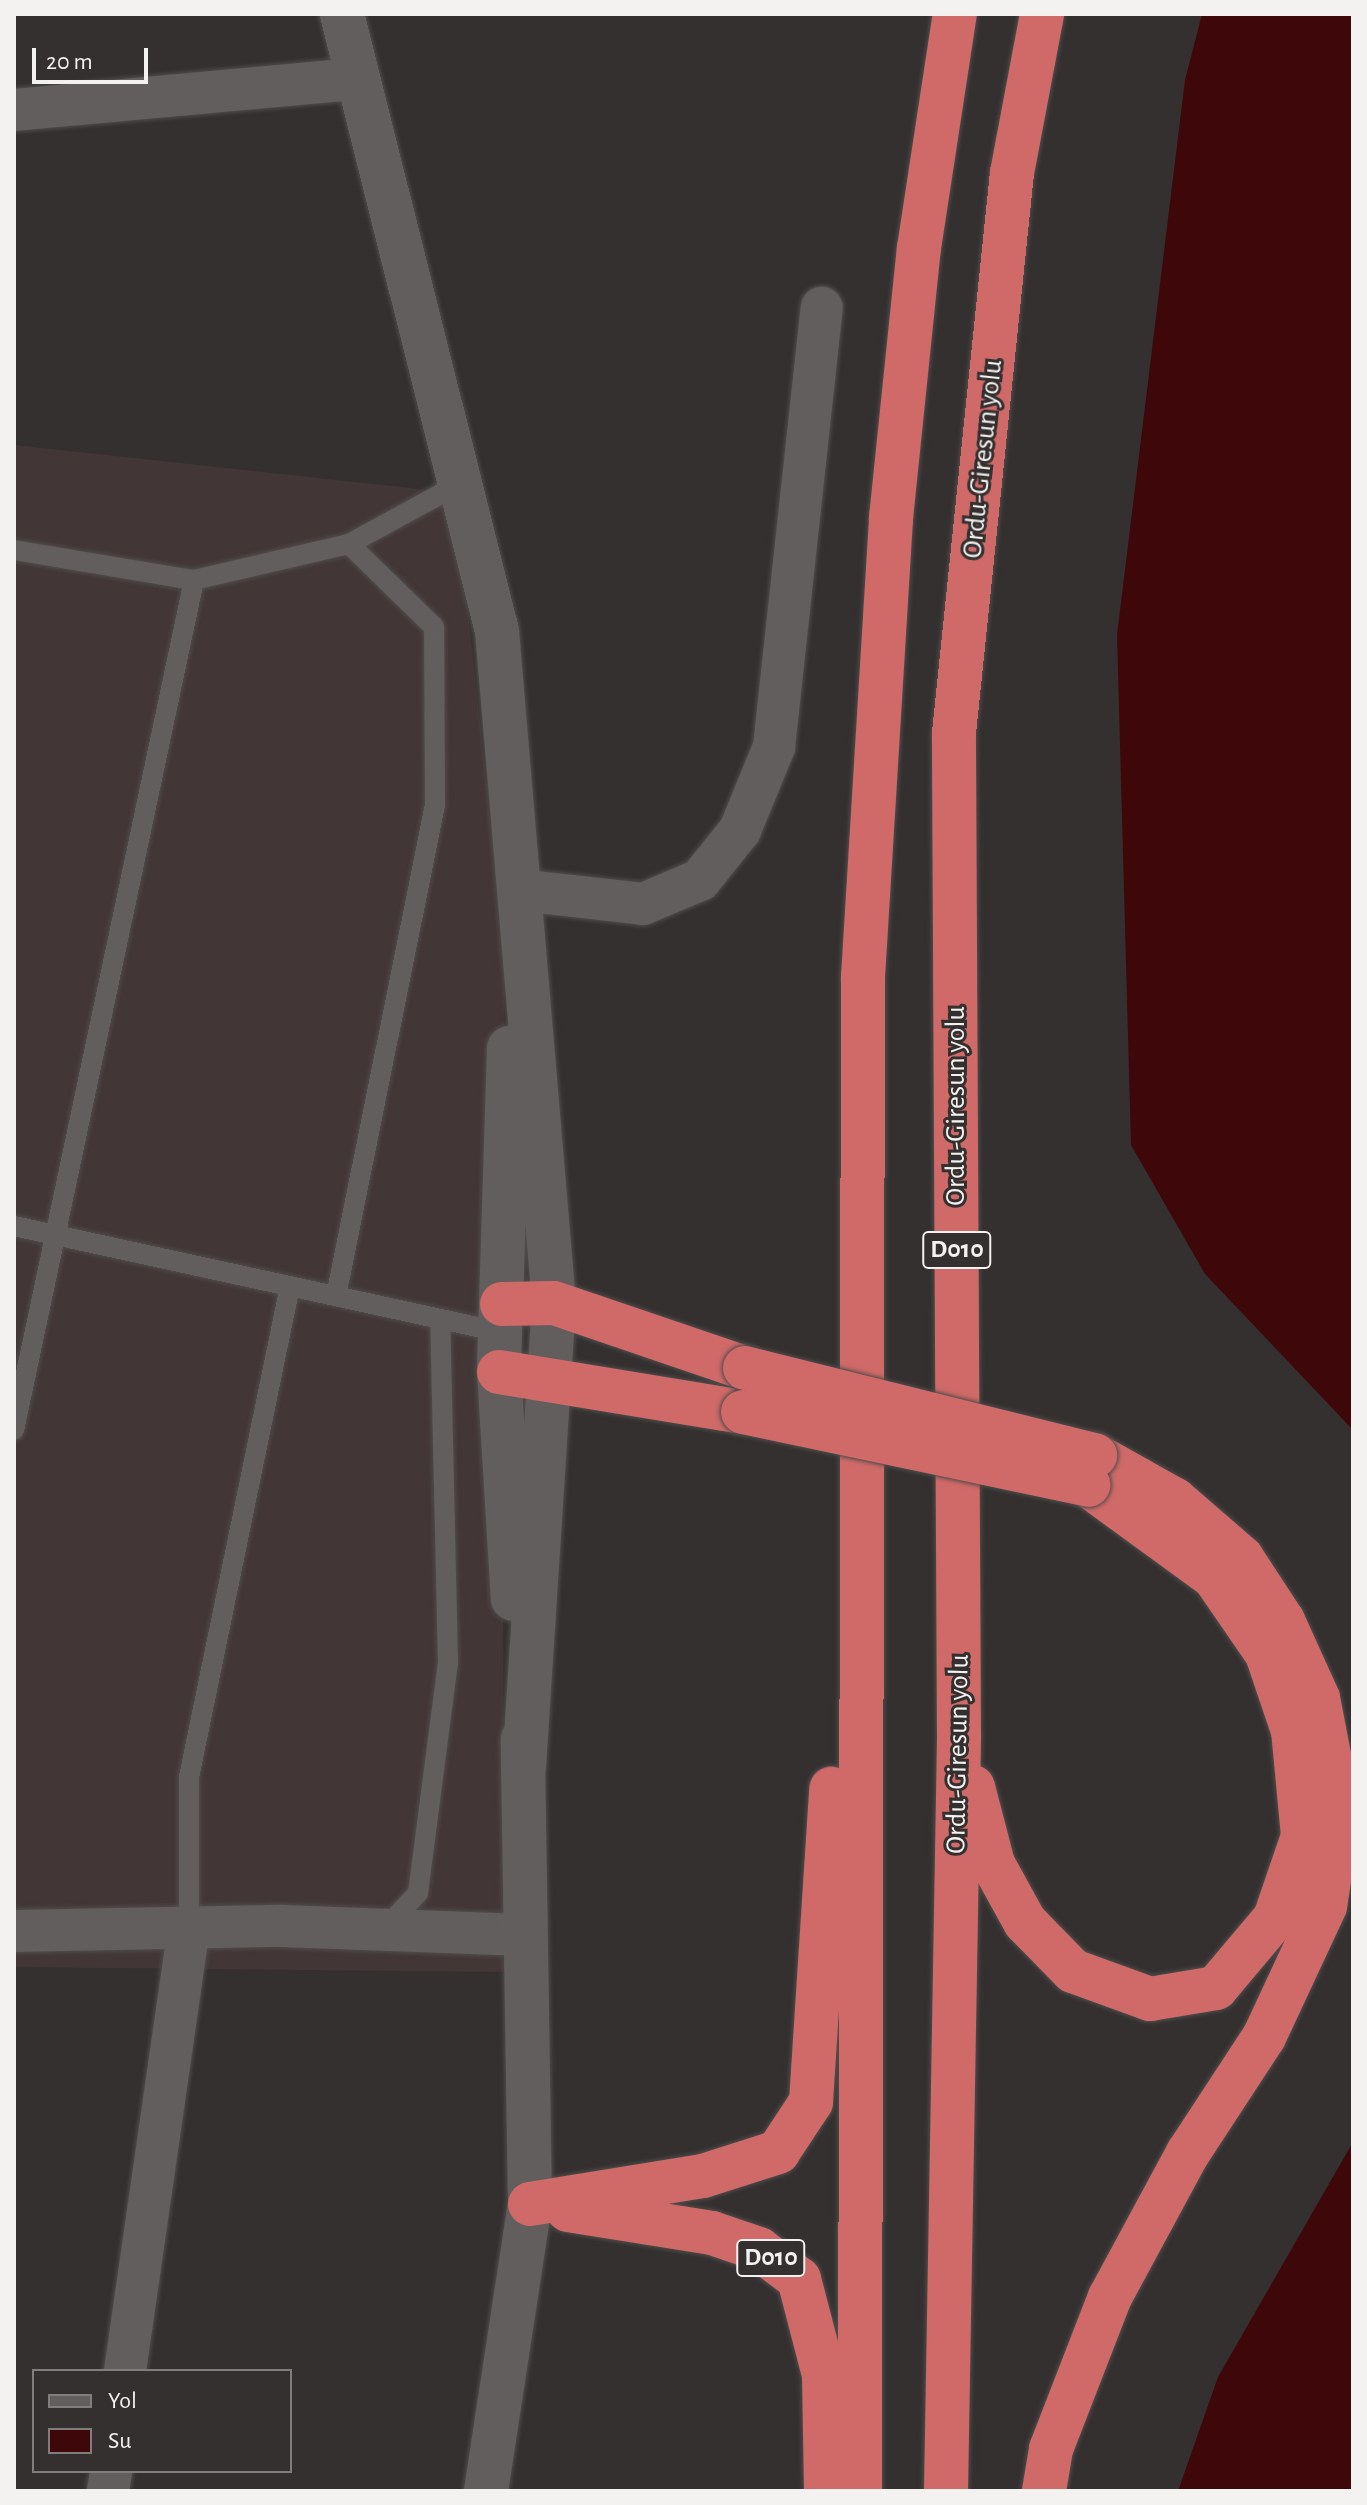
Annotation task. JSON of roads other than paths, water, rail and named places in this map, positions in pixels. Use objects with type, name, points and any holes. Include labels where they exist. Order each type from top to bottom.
[{"type":"highway","points":[[860,2491],[863,977],[886,597],[919,248],[955,14]]},
{"type":"highway","name":"Ordu-Giresun yolu","points":[[946,2491],[959,1737],[954,733],[1012,173],[1042,14]]},
{"type":"highway","points":[[959,1737],[993,1864],[1025,1922],[1073,1971],[1150,1999],[1216,1988],[1275,1918],[1303,1836],[1293,1731],[1267,1654],[1214,1577],[1092,1470],[552,1380],[501,1336],[554,1303],[745,1368],[1092,1470],[1175,1500],[1242,1558],[1283,1621],[1318,1698],[1340,1812],[1325,1906],[1264,2037],[1188,2153],[1110,2297],[1051,2449],[1044,2491]]},
{"type":"highway","points":[[530,2204],[745,2166],[778,2152],[811,2102],[834,1707],[860,1560]]},
{"type":"highway","name":"D010","points":[[530,2204],[712,2233],[759,2249],[799,2279],[824,2375],[826,2491]]},
{"type":"main road","points":[[342,14],[497,631],[554,1303],[552,1380],[524,1766]]},
{"type":"main road","points":[[486,2491],[530,2204],[524,1766],[501,1336],[519,890]]},
{"type":"street","points":[[14,110],[357,79]]},
{"type":"street","points":[[519,890],[643,904],[700,880],[740,830],[774,747],[822,308]]},
{"type":"street","points":[[14,1931],[189,1927],[526,1935]]},
{"type":"street","points":[[125,2369],[189,1927]]},
{"type":"lane","points":[[14,550],[194,580],[349,544],[459,484]]},
{"type":"lane","points":[[336,1296],[435,806],[434,627],[349,544]]},
{"type":"lane","points":[[14,1430],[194,580]]},
{"type":"lane","points":[[14,1226],[440,1319],[501,1336]]},
{"type":"lane","points":[[189,1927],[189,1777],[290,1286]]},
{"type":"lane","points":[[382,1931],[418,1893],[448,1663],[440,1319]]},
{"type":"water","points":[[1202,14],[1353,14],[1353,1430],[1205,1274],[1131,1145],[1117,635],[1185,80]]},
{"type":"water","points":[[1353,2142],[1353,2491],[1178,2491],[1218,2377]]}]
